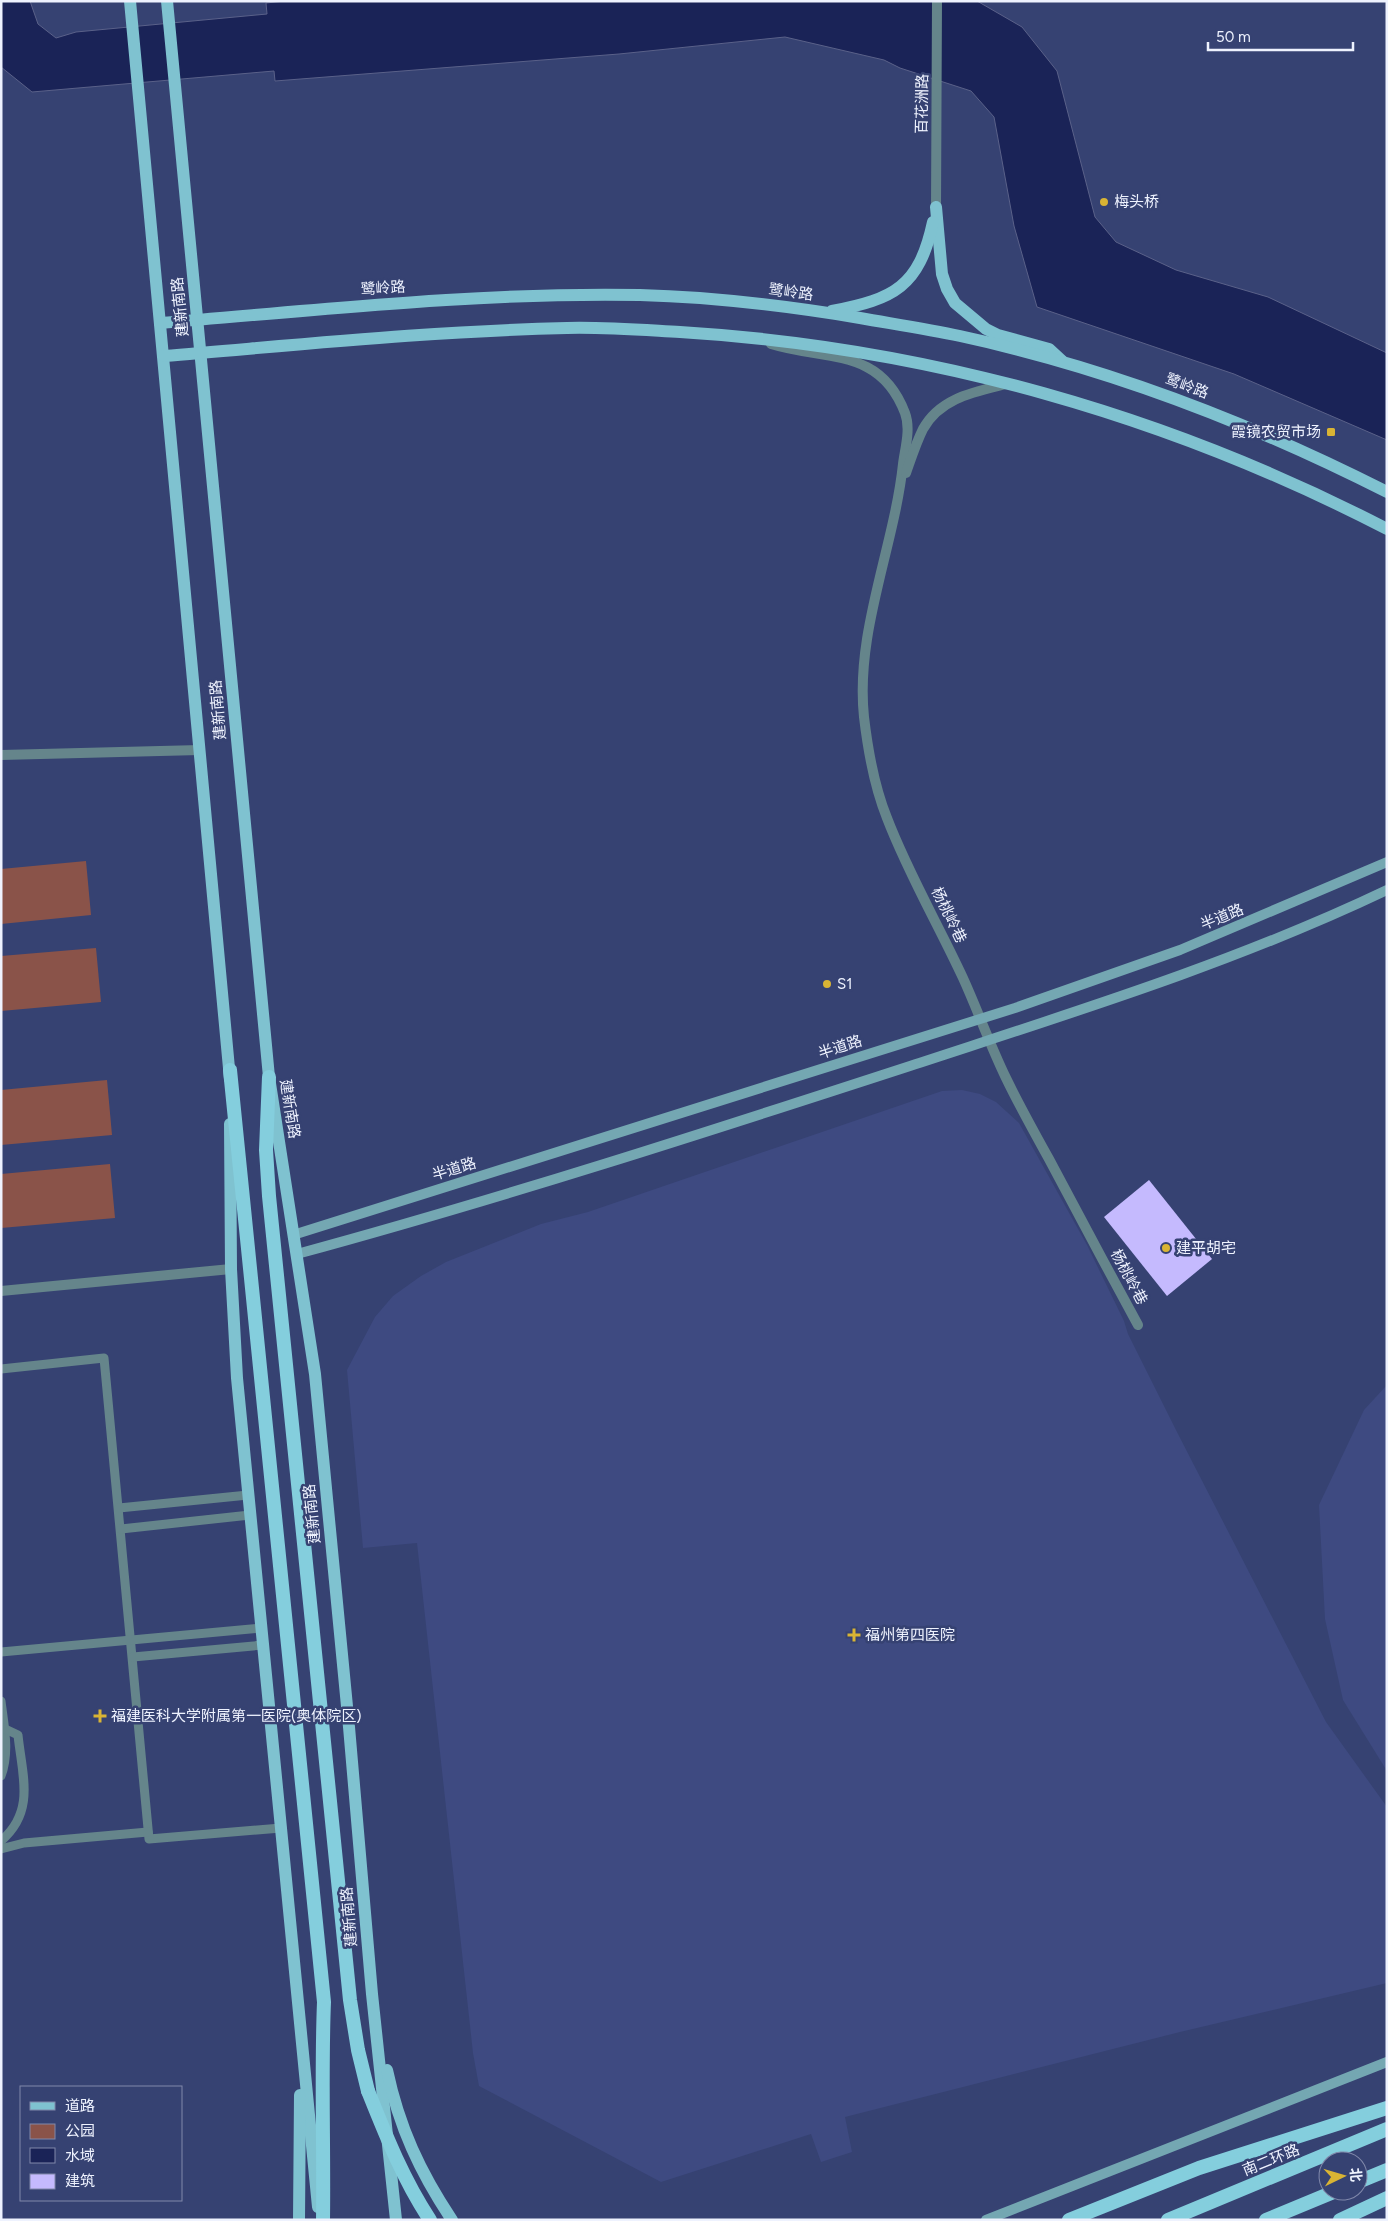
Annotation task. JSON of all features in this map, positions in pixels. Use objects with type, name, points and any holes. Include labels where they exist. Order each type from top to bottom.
[{"type":"highway","points":[[230,1070],[324,2002],[322,2060],[323,2220]]},
{"type":"highway","points":[[269,1077],[266,1150],[269,1196],[350,2000],[358,2050],[368,2091],[392,2152],[411,2190],[430,2220]]},
{"type":"highway","points":[[1070,2220],[1199,2168],[1387,2108]]},
{"type":"highway","name":"南二环路","points":[[1168,2220],[1387,2129]]},
{"type":"highway","points":[[1368,2178],[1387,2170]]},
{"type":"highway","points":[[1266,2220],[1318,2198]]},
{"type":"highway","points":[[1340,2220],[1387,2198]]},
{"type":"main road","name":"建新南路","points":[[130,1],[230,1070],[231,1269],[236,1368],[319,2220]]},
{"type":"main road","name":"建新南路","points":[[167,1],[269,1077],[297,1254],[316,1393],[372,1994],[396,2220]]},
{"type":"main road","points":[[824,312],[881,298],[906,282],[917,269],[927,247],[936,207]]},
{"type":"main road","points":[[936,207],[942,274],[946,289],[955,304],[986,329],[998,335],[1049,349],[1062,361]]},
{"type":"main road","name":"鹭岭路","points":[[160,323],[395,303],[573,295],[643,295],[712,299],[824,312],[961,336],[1062,361],[1209,411],[1323,460],[1387,492]]},
{"type":"main road","points":[[164,356],[340,341],[568,328],[746,336],[840,348],[923,362],[1010,382],[1120,416],[1180,436],[1325,497],[1387,529]]},
{"type":"main road","name":"半道路","points":[[293,1235],[1015,1008],[1180,950],[1387,862]]},
{"type":"main road","points":[[297,1254],[635,1156],[989,1040],[1265,944],[1387,890]]},
{"type":"main road","points":[[372,1994],[393,2097],[404,2132],[419,2166],[452,2220]]},
{"type":"main road","points":[[299,2220],[301,2030]]},
{"type":"main road","points":[[986,2220],[1387,2062]]},
{"type":"street","name":"百花洲路","points":[[936,207],[937,1]]},
{"type":"street","points":[[746,336],[790,350],[862,363],[884,379],[900,401],[908,427],[900,488]]},
{"type":"street","points":[[900,488],[923,428],[940,408],[957,397],[1010,382]]},
{"type":"street","name":"杨桃岭巷","points":[[900,488],[865,657],[862,684],[873,775],[886,816],[963,979],[1006,1079],[1138,1325]]},
{"type":"street","points":[[1,755],[200,750]]},
{"type":"street","points":[[1,1290],[231,1269]]},
{"type":"lane","points":[[1,1368],[104,1358],[120,1508],[149,1839],[282,1828]]},
{"type":"lane","points":[[120,1508],[248,1495]]},
{"type":"lane","points":[[121,1528],[250,1515]]},
{"type":"lane","points":[[1,1652],[261,1628]]},
{"type":"lane","points":[[133,1657],[263,1645]]},
{"type":"lane","points":[[1,1701],[5,1762],[1,1776]]},
{"type":"lane","points":[[1,1841],[17,1824],[23,1813],[25,1799],[18,1735],[3,1727]]},
{"type":"lane","points":[[1,1849],[24,1843],[148,1832]]},
{"type":"shaded area","name":"福州第四医院","points":[[962,1090],[980,1094],[996,1102],[1019,1123],[1087,1245],[1124,1321],[1128,1334],[1178,1434],[1326,1722],[1387,1807],[1387,1983],[1180,2032],[845,2117],[852,2152],[821,2162],[811,2134],[661,2182],[479,2086],[473,2053],[417,1543],[363,1548],[347,1370],[375,1317],[393,1296],[421,1276],[446,1262],[541,1224],[588,1212],[942,1091]]},
{"type":"shaded area","points":[[1387,1385],[1387,1771],[1343,1700],[1325,1619],[1319,1505],[1364,1410]]},
{"type":"green space","points":[[86,861],[91,915],[1,924],[1,869]]},
{"type":"green space","points":[[96,948],[101,1002],[1,1011],[1,956]]},
{"type":"green space","points":[[107,1080],[112,1135],[1,1145],[1,1090]]},
{"type":"green space","points":[[110,1164],[115,1218],[1,1228],[1,1174]]},
{"type":"water","points":[[1,1],[30,1],[38,24],[56,38],[76,32],[267,14],[266,3],[285,1],[977,1],[1022,27],[1057,71],[1095,217],[1116,242],[1176,270],[1268,297],[1387,353],[1387,440],[1234,374],[1037,307],[1014,226],[994,117],[971,91],[900,68],[884,60],[785,37],[619,54],[275,81],[274,71],[32,92],[1,67]]},
{"type":"building","name":"建平胡宅","points":[[1149,1180],[1212,1259],[1167,1296],[1104,1217]]},
{"type":"place","name":"梅头桥","points":[[1104,202]]},
{"type":"place","name":"霞镜农贸市场","points":[[1331,432]]},
{"type":"place","name":"S1","points":[[827,984]]},
{"type":"place","name":"建平胡宅","points":[[1166,1248]]},
{"type":"place","name":"福州第四医院","points":[[854,1635]]},
{"type":"place","name":"福建医科大学附属第一医院(奥体院区)","points":[[100,1716]]}]
